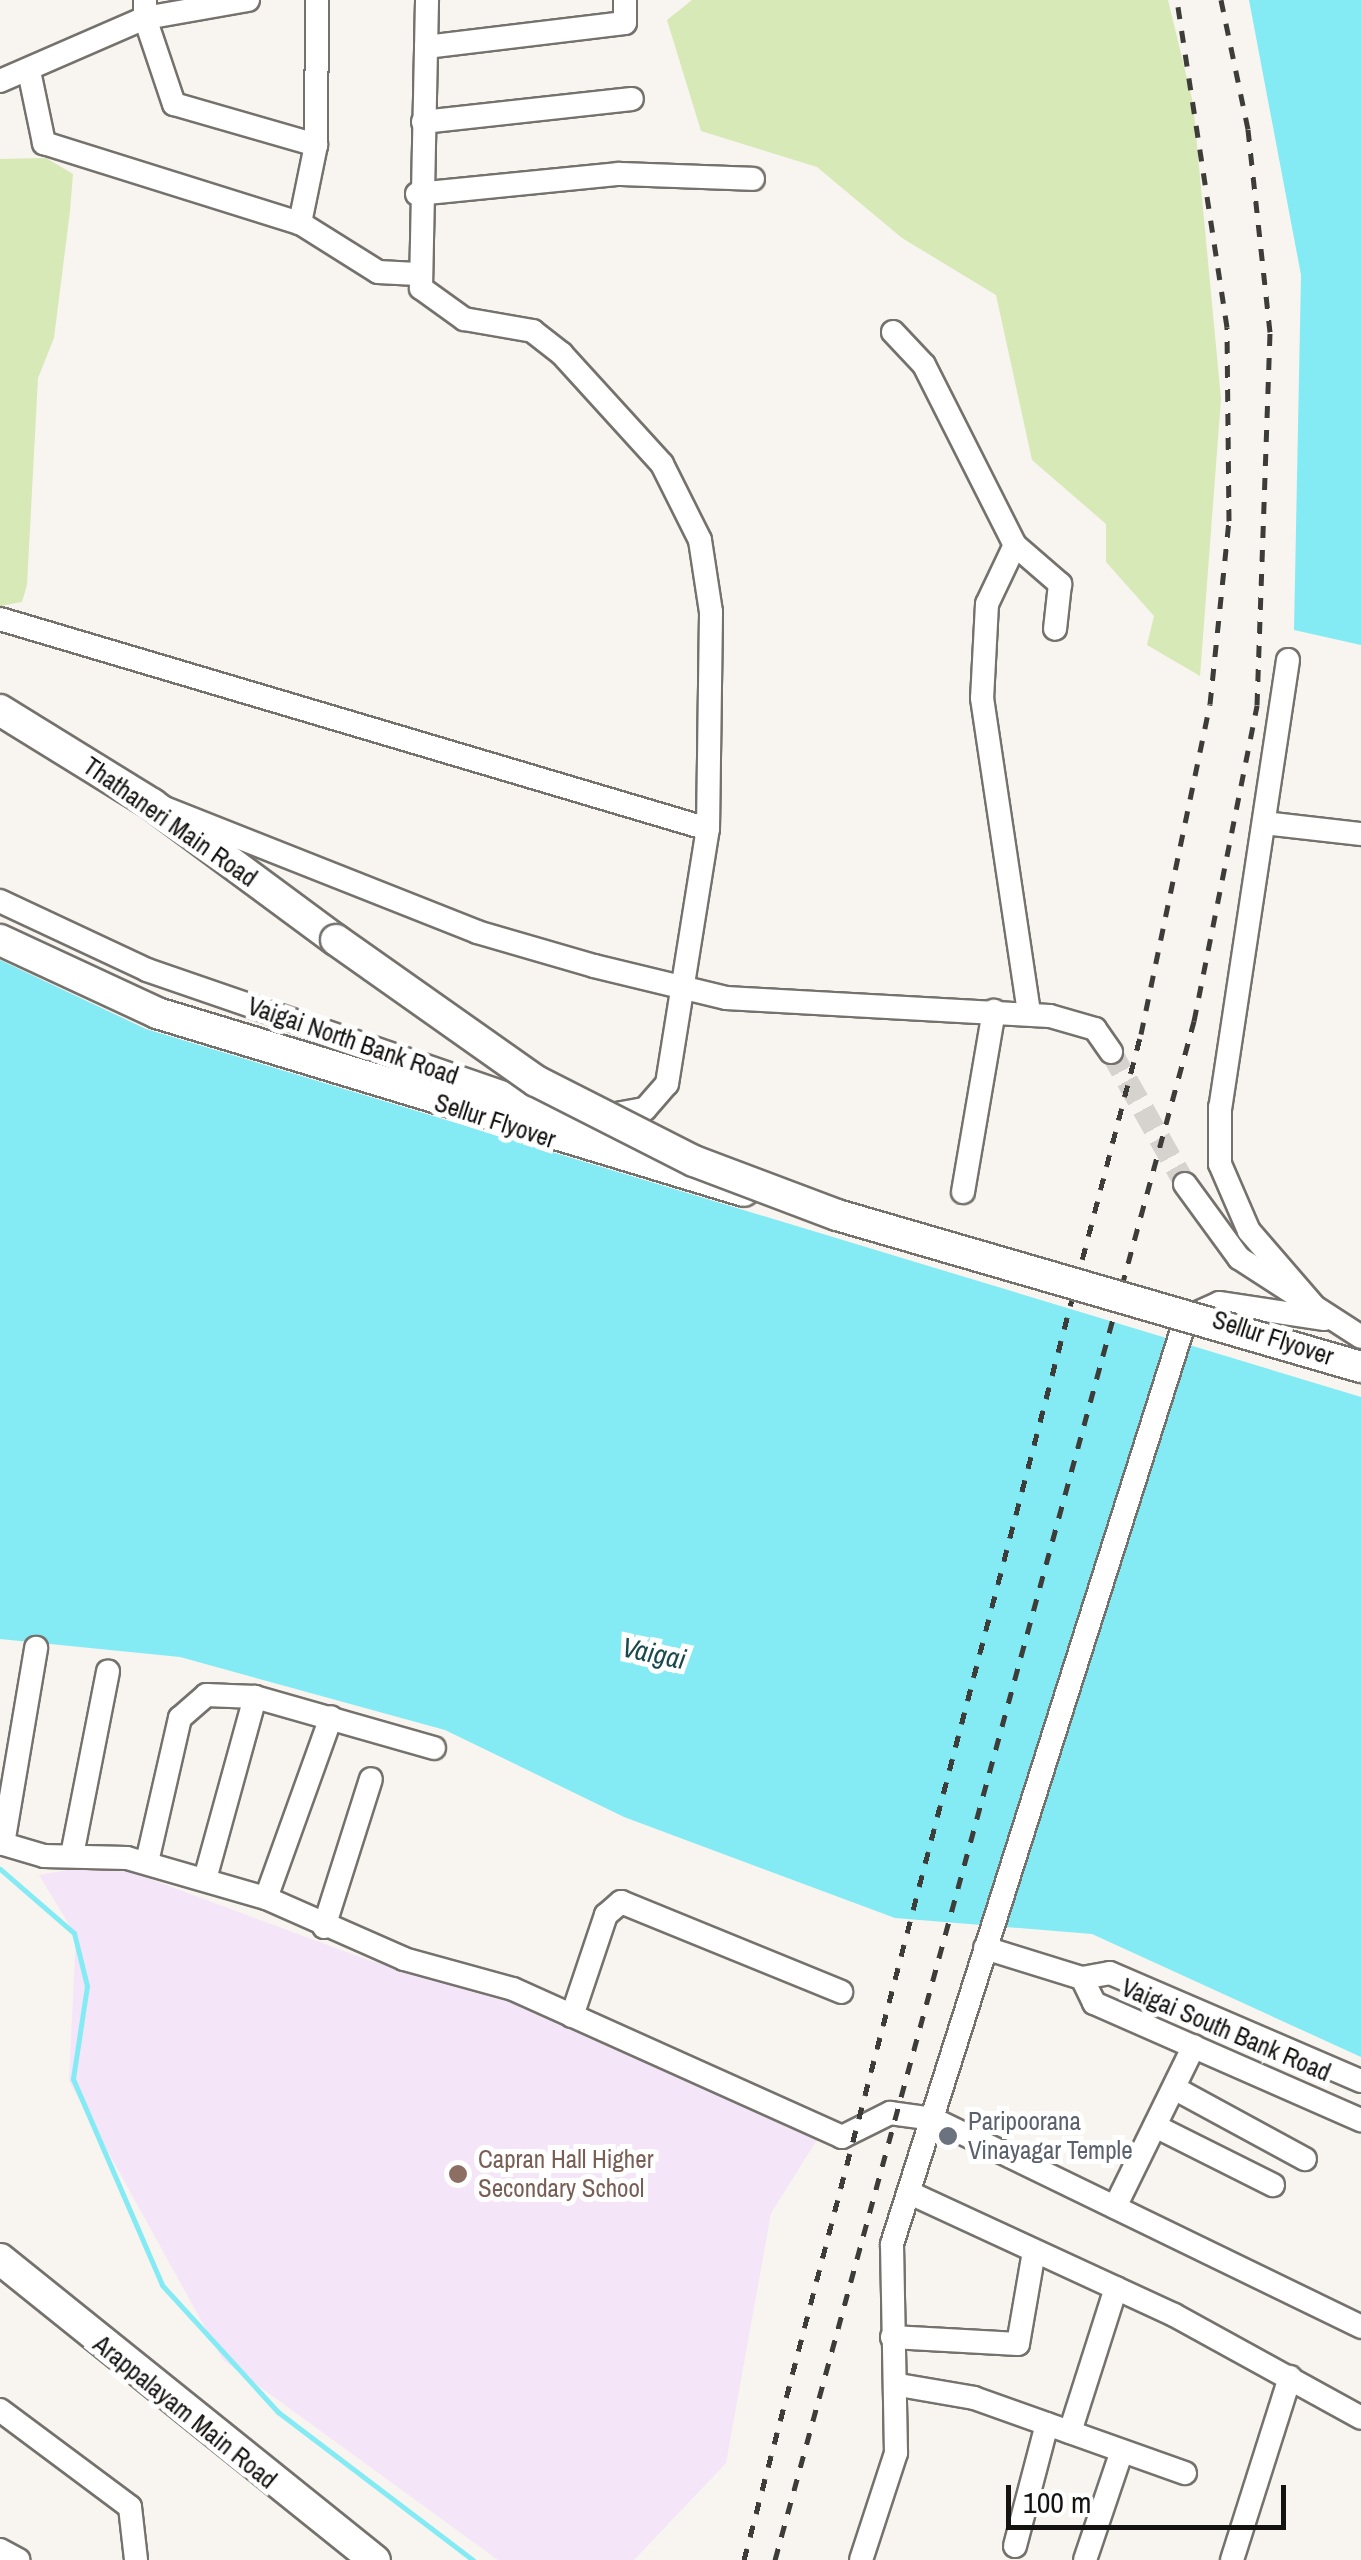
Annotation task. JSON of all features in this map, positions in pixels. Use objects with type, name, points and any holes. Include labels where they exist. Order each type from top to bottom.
[{"type":"main road","name":"Thathaneri Main Road","points":[[0,710],[152,804],[336,940]]},
{"type":"main road","name":"Sellur Flyover","points":[[0,940],[157,1013],[568,1144],[837,1215],[1361,1368]]},
{"type":"main road","name":"Sellur Flyover","points":[[336,940],[536,1081],[694,1160],[837,1215]]},
{"type":"main road","name":"Arappalayam Main Road","points":[[0,2259],[375,2560]]},
{"type":"street","points":[[0,82],[30,71],[145,9],[248,0]]},
{"type":"street","points":[[300,222],[316,145],[317,0]]},
{"type":"street","points":[[428,0],[417,194],[417,274],[436,305],[533,330],[562,354],[683,496],[711,612],[708,829],[690,988]]},
{"type":"street","points":[[426,47],[625,23],[626,0]]},
{"type":"street","points":[[145,9],[174,104],[316,145]]},
{"type":"street","points":[[30,71],[44,143],[300,222],[378,272],[417,274]]},
{"type":"street","points":[[422,122],[632,99]]},
{"type":"street","points":[[417,194],[619,174],[753,179]]},
{"type":"street","points":[[893,332],[924,366],[1015,545],[1060,584],[1055,629]]},
{"type":"street","points":[[1015,545],[987,604],[982,698],[1030,1014]]},
{"type":"street","points":[[0,619],[708,829]]},
{"type":"street","points":[[1288,660],[1220,1106],[1220,1164],[1249,1231],[1325,1319]]},
{"type":"street","points":[[152,804],[196,813],[477,932],[726,998],[1030,1014],[1079,1021],[1111,1052]]},
{"type":"street","points":[[1264,824],[1361,834]]},
{"type":"street","name":"Vaigai North Bank Road","points":[[0,901],[147,970],[595,1122],[658,1100],[690,988]]},
{"type":"street","points":[[963,1192],[994,1011]]},
{"type":"street","points":[[1185,1184],[1239,1258],[1325,1319],[1361,1337]]},
{"type":"street","points":[[862,2560],[896,2454],[899,2385],[892,2337],[892,2244],[1161,1388],[1192,1310],[1219,1303],[1325,1319]]},
{"type":"street","points":[[36,1648],[1,1844],[147,1862],[266,1898],[324,1927],[572,2016],[842,2137],[890,2114],[933,2120],[1361,2327]]},
{"type":"street","points":[[72,1854],[108,1672]]},
{"type":"street","points":[[147,1862],[188,1703],[255,1697],[434,1748]]},
{"type":"street","points":[[205,1879],[255,1697]]},
{"type":"street","points":[[266,1898],[331,1717]]},
{"type":"street","points":[[324,1927],[371,1779]]},
{"type":"street","points":[[572,2016],[606,1916],[621,1902],[841,1992]]},
{"type":"street","name":"Vaigai South Bank Road","points":[[987,1941],[1082,1978],[1110,1973],[1361,2081]]},
{"type":"street","name":"Vaigai South Bank Road","points":[[1082,1978],[1094,2004],[1361,2120]]},
{"type":"street","points":[[1115,2207],[1194,2046]]},
{"type":"street","points":[[1174,2088],[1306,2159]]},
{"type":"street","points":[[1155,2126],[1273,2185]]},
{"type":"street","points":[[910,2193],[1116,2288],[1361,2418]]},
{"type":"street","points":[[892,2337],[1018,2344],[1034,2251]]},
{"type":"street","points":[[1015,2546],[1116,2288]]},
{"type":"street","points":[[1232,2560],[1290,2377]]},
{"type":"street","points":[[899,2385],[1058,2428],[1185,2473]]},
{"type":"street","points":[[0,2410],[130,2507],[136,2560]]},
{"type":"street","points":[[1086,2560],[1122,2451]]},
{"type":"street","points":[[0,2550],[18,2560]]},
{"type":"shaded area","name":"Capran Hall Higher Secondary School","points":[[107,1863],[368,1960],[502,1996],[820,2135],[771,2213],[726,2463],[634,2560],[498,2560],[223,2360],[69,2081],[76,1936],[39,1875]]},
{"type":"green space","points":[[692,0],[1168,0],[1193,103],[1221,399],[1200,676],[1147,645],[1154,616],[1106,562],[1106,524],[1032,460],[996,295],[902,238],[817,167],[701,131],[667,20]]},
{"type":"green space","points":[[46,158],[73,174],[70,211],[54,338],[38,378],[27,585],[22,602],[0,606],[0,159]]},
{"type":"water","points":[[1249,0],[1361,0],[1361,645],[1294,630],[1301,275]]},
{"type":"water","name":"Vaigai","points":[[0,960],[146,1029],[1361,1397],[1361,2057],[1092,1934],[895,1918],[624,1817],[445,1730],[180,1657],[0,1639]]},
{"type":"waterway","points":[[0,1869],[74,1933],[87,1986],[73,2079],[162,2285],[278,2412],[473,2560]]},
{"type":"tunnel","points":[[1111,1052],[1185,1184]]},
{"type":"railway","points":[[744,2560],[1141,1034],[1210,704],[1229,521],[1227,327],[1177,0]]},
{"type":"railway","points":[[775,2560],[1194,1021],[1257,705],[1270,332],[1248,129],[1221,0]]},
{"type":"place","name":"Paripoorana Vinayagar Temple","points":[[948,2136]]},
{"type":"place","name":"Capran Hall Higher Secondary School","points":[[458,2174]]}]
